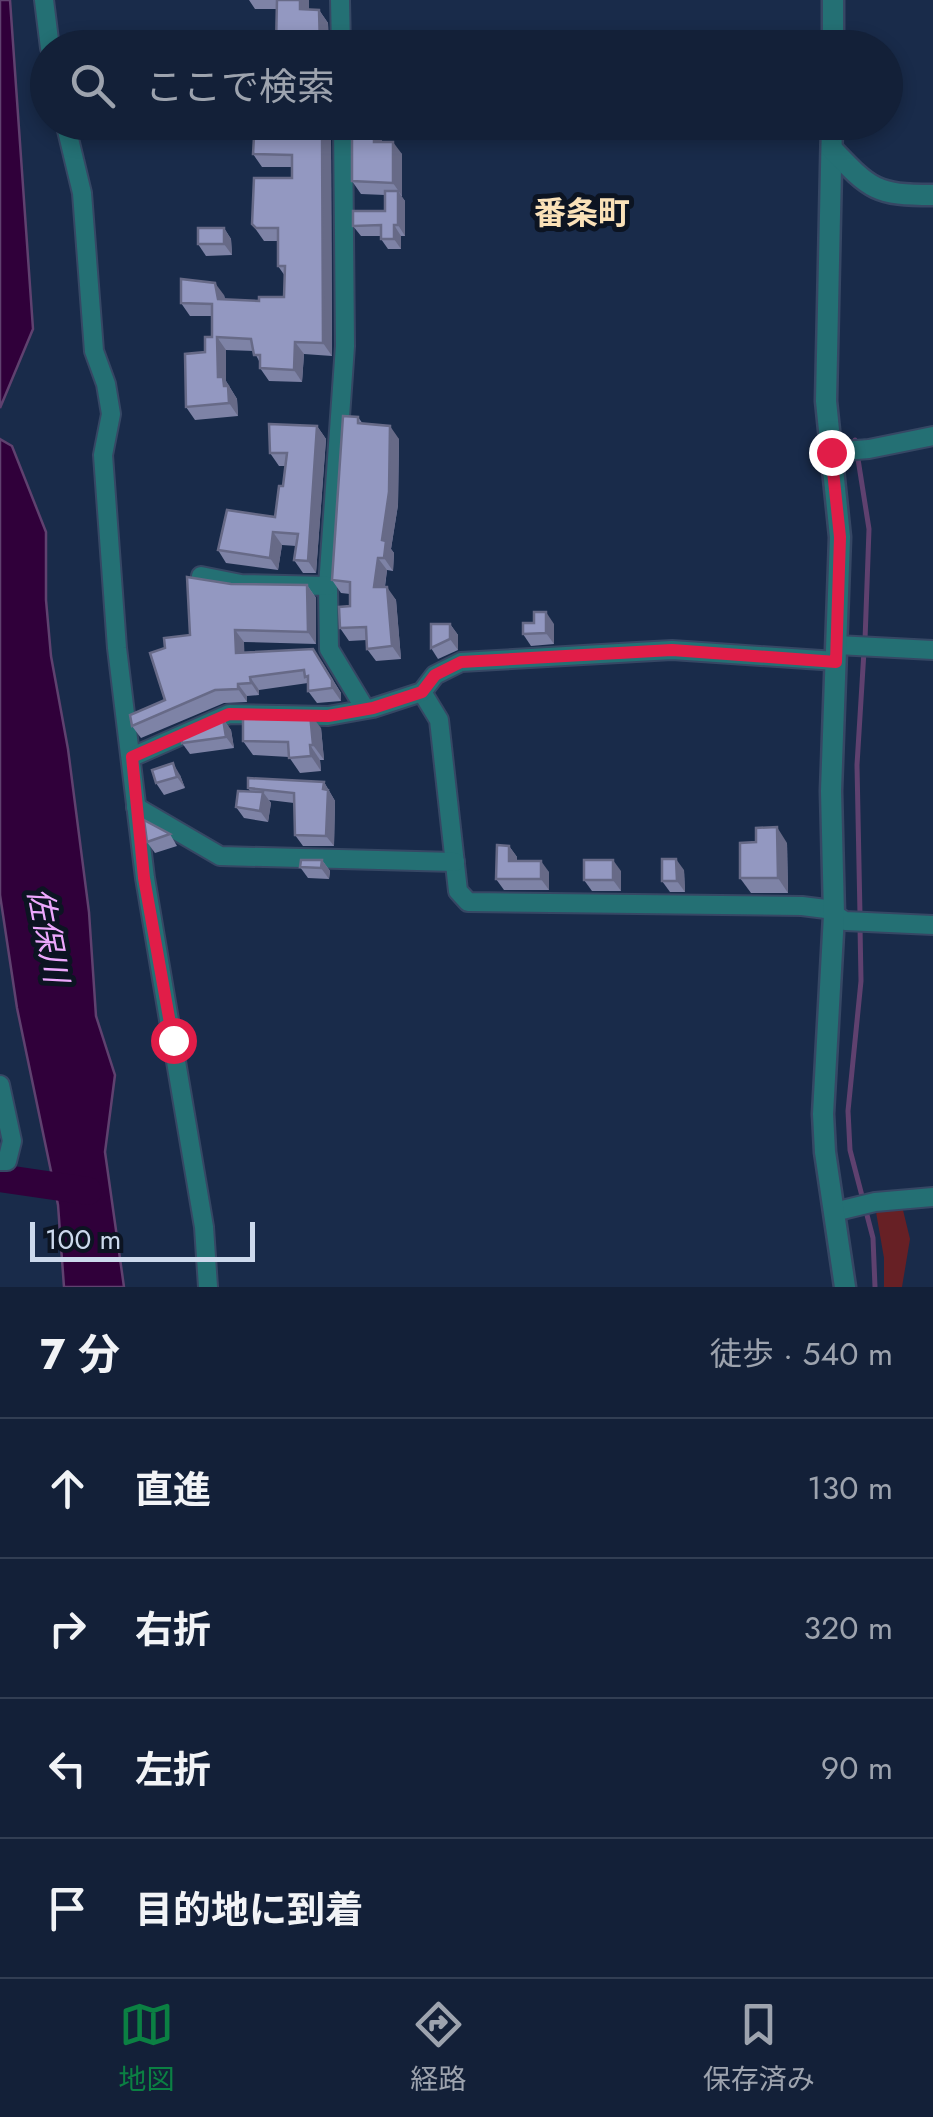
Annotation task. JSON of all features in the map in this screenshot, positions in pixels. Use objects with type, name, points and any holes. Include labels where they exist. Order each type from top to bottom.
[{"type":"street","points":[[44,0],[48,30]]},
{"type":"street","points":[[340,0],[341,30]]},
{"type":"street","points":[[832,30],[833,0]]},
{"type":"street","points":[[70,140],[82,193],[94,352],[106,384],[111,414],[102,455],[117,648],[144,878],[204,1227],[208,1287]]},
{"type":"street","points":[[343,140],[345,346],[328,586],[329,648],[364,707]]},
{"type":"street","points":[[832,140],[826,400],[840,537],[832,791],[834,915],[823,1114],[824,1152],[844,1287]]},
{"type":"street","points":[[832,149],[877,190],[895,195],[933,195]]},
{"type":"street","points":[[831,452],[933,436]]},
{"type":"street","points":[[201,576],[241,584],[328,586]]},
{"type":"street","points":[[132,757],[229,714],[328,716],[373,708],[422,692],[435,675],[461,662],[672,650],[933,650]]},
{"type":"street","points":[[422,692],[440,720],[458,891],[468,902],[802,906],[826,909],[846,922],[933,925]]},
{"type":"street","points":[[136,806],[220,856],[455,862]]},
{"type":"street","points":[[0,1086],[12,1141],[7,1161],[0,1161]]},
{"type":"street","points":[[834,1212],[875,1202],[933,1197]]},
{"type":"shaded area","points":[[903,1210],[910,1239],[902,1287],[884,1287],[884,1258],[876,1212]]},
{"type":"water","points":[[0,0],[10,0],[33,329],[0,408]]},
{"type":"water","name":"佐保川","points":[[0,439],[12,446],[46,532],[51,656],[68,749],[89,912],[96,1016],[115,1075],[105,1152],[124,1287],[64,1287],[58,1205],[17,1008],[0,895]]},
{"type":"building","points":[[277,0],[300,0],[300,9],[319,10],[320,30],[276,30]]},
{"type":"building","points":[[254,140],[322,140],[323,343],[295,342],[294,370],[260,368],[260,355],[254,355],[251,339],[217,337],[218,377],[223,377],[224,386],[228,386],[229,403],[186,407],[185,354],[205,352],[205,337],[212,337],[212,304],[181,303],[181,279],[215,283],[218,299],[259,301],[259,297],[284,297],[285,266],[278,266],[278,228],[256,228],[252,224],[254,178],[292,178],[292,155],[253,154]]},
{"type":"building","points":[[352,140],[393,142],[393,183],[352,181]]},
{"type":"building","points":[[385,191],[398,191],[394,239],[381,239],[381,225],[353,226],[353,211],[385,211]]},
{"type":"building","points":[[198,228],[224,228],[224,244],[198,244]]},
{"type":"building","points":[[343,416],[358,417],[358,423],[390,426],[389,492],[382,540],[386,541],[384,558],[378,558],[374,587],[387,587],[392,646],[367,649],[366,627],[340,628],[339,607],[350,606],[350,582],[332,580]]},
{"type":"building","points":[[269,424],[317,426],[308,561],[294,560],[298,534],[273,532],[270,558],[218,550],[227,510],[275,517],[287,453],[270,453]]},
{"type":"building","points":[[187,577],[231,584],[307,585],[308,632],[235,630],[236,653],[313,649],[332,680],[332,688],[308,691],[304,670],[250,677],[251,683],[238,684],[238,689],[215,690],[132,726],[130,715],[165,700],[150,653],[165,648],[164,638],[190,635]]},
{"type":"building","points":[[534,612],[546,612],[546,633],[523,634],[523,623],[534,623]]},
{"type":"building","points":[[431,624],[450,624],[450,639],[431,648]]},
{"type":"building","points":[[310,714],[311,756],[289,758],[288,742],[243,741],[243,715]]},
{"type":"building","points":[[223,719],[226,737],[182,743],[181,734]]},
{"type":"building","points":[[173,763],[177,777],[156,783],[152,770]]},
{"type":"building","points":[[248,778],[324,782],[323,789],[328,790],[326,836],[295,835],[294,793],[248,788]]},
{"type":"building","points":[[238,791],[263,792],[260,811],[236,807]]},
{"type":"building","points":[[144,820],[170,834],[147,842]]},
{"type":"building","points":[[777,827],[778,878],[740,878],[740,843],[756,842],[756,828]]},
{"type":"building","points":[[497,845],[509,846],[509,861],[541,861],[541,879],[496,879]]},
{"type":"building","points":[[662,859],[676,859],[677,881],[662,881]]},
{"type":"building","points":[[301,860],[322,860],[321,868],[300,867]]},
{"type":"building","points":[[584,860],[613,860],[613,880],[584,880]]},
{"type":"waterway","points":[[855,440],[869,529],[865,640]]},
{"type":"waterway","points":[[860,915],[857,765],[864,651]]},
{"type":"waterway","points":[[860,926],[861,981],[848,1111],[850,1150],[873,1238],[875,1287]]},
{"type":"waterway","points":[[0,1178],[88,1191]]},
{"type":"district","name":"番条町","points":[[582,213]]},
{"type":"route","points":[[173,1040],[144,878],[132,757],[229,714],[328,716],[373,708],[422,692],[435,675],[461,662],[672,650],[836,662],[840,537],[831,452]]}]
